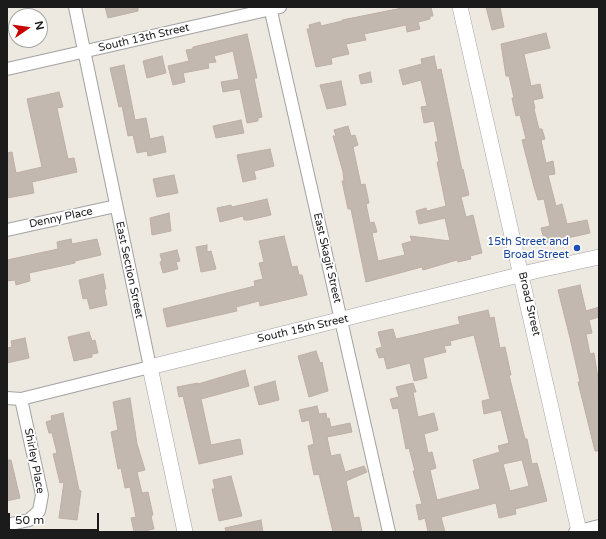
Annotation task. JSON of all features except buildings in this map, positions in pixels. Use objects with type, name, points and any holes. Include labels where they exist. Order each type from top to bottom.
[{"type":"street","name":"East Section Street","points":[[75,7],[185,532]]},
{"type":"street","name":"Broad Street","points":[[460,7],[522,275],[577,532]]},
{"type":"street","name":"South 13th Street","points":[[7,69],[274,8]]},
{"type":"street","name":"East Skagit Street","points":[[274,8],[341,320],[389,532]]},
{"type":"street","name":"Denny Place","points":[[7,230],[116,206]]},
{"type":"street","name":"South 15th Street","points":[[7,398],[21,399],[599,257]]},
{"type":"street","name":"Shirley Place","points":[[7,525],[29,520],[39,511],[42,495],[21,399]]},
{"type":"street","points":[[577,532],[599,526]]},
{"type":"place","name":"15th Street and Broad Street","points":[[577,248]]}]
